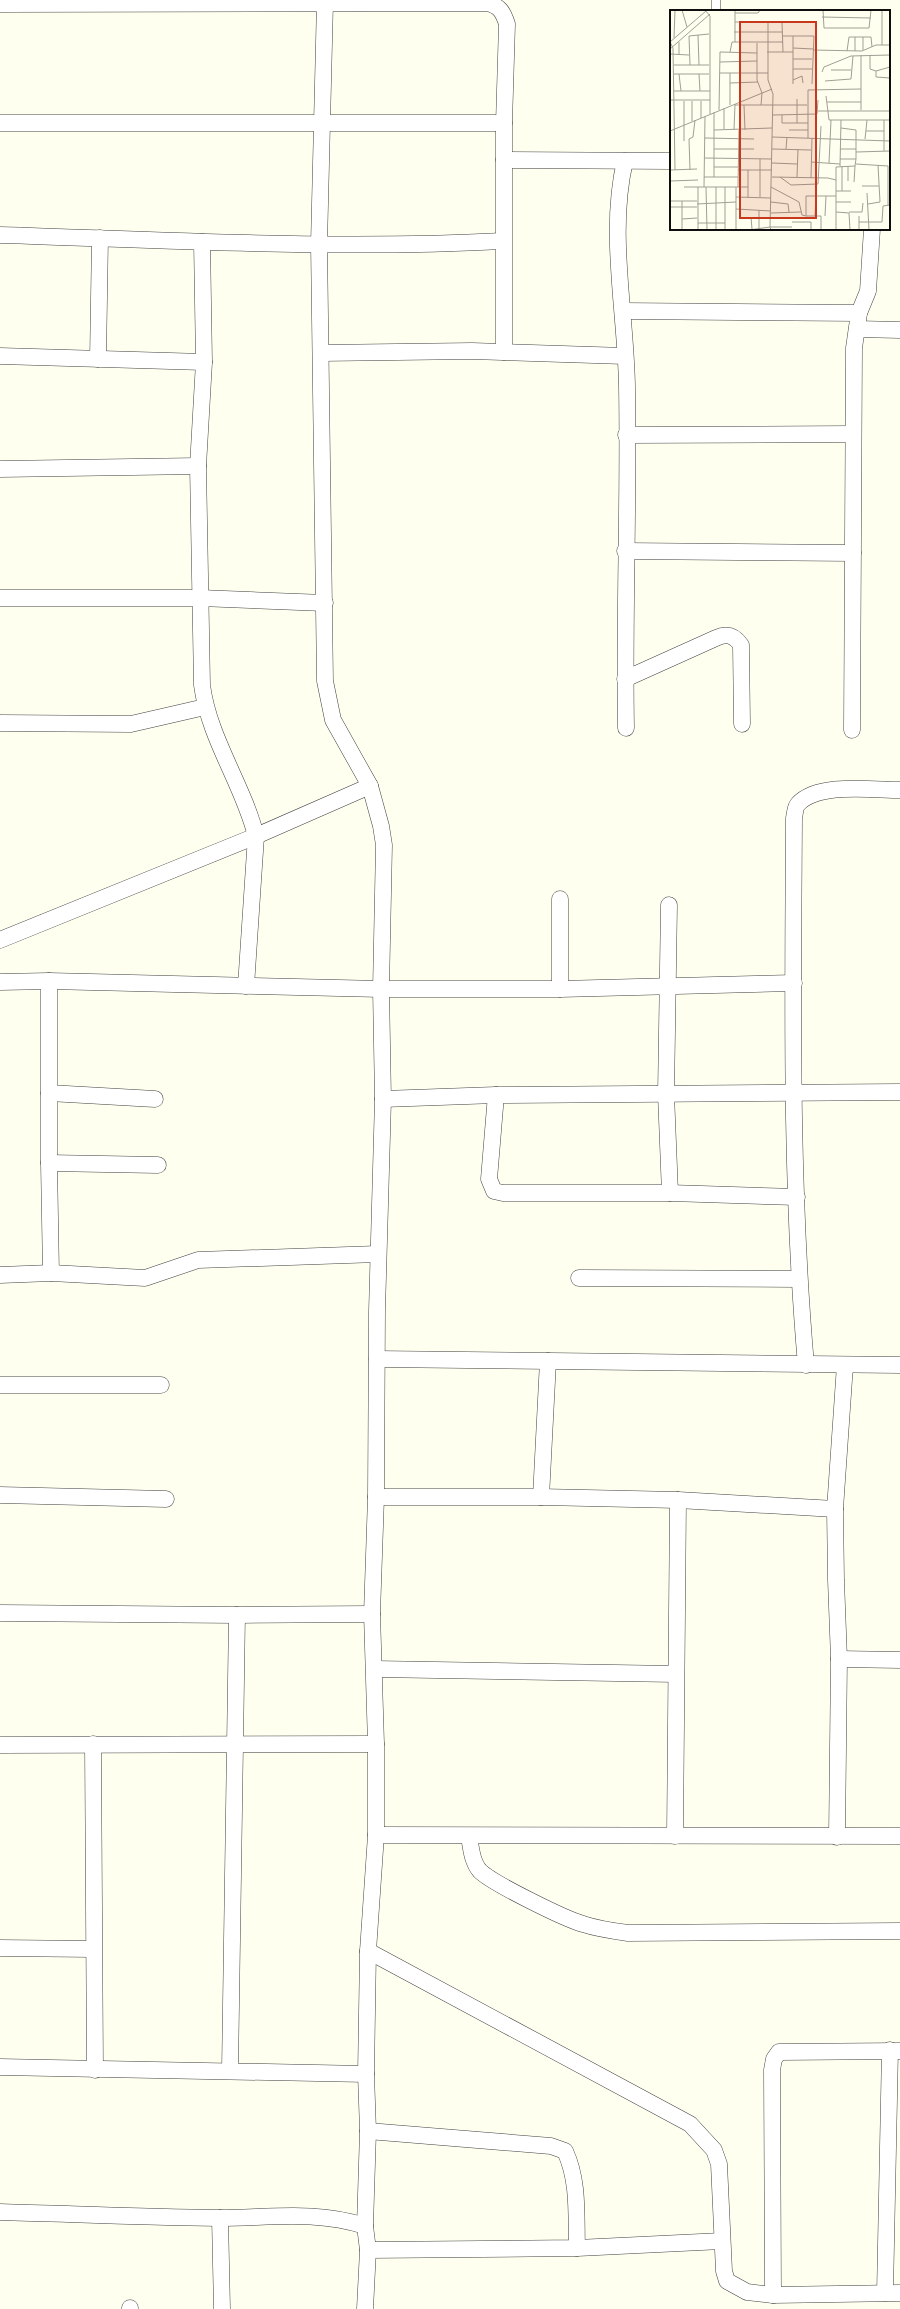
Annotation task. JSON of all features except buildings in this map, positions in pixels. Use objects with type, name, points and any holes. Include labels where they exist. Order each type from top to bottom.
[{"type":"street","points":[[0,4],[325,2],[487,3],[497,6],[502,10],[507,24],[504,123],[504,352]]},
{"type":"street","points":[[325,2],[320,124],[319,244],[325,681],[328,701],[334,720],[370,786],[381,826],[384,845],[381,989],[383,1100],[378,1254],[376,1497],[372,1614],[375,1669],[376,1835],[368,1951],[366,2074],[368,2131],[365,2226],[368,2250],[365,2309]]},
{"type":"street","points":[[0,123],[504,123]]},
{"type":"street","points":[[504,160],[670,161]]},
{"type":"street","points":[[625,161],[619,201],[625,356],[626,728]]},
{"type":"street","points":[[852,730],[854,348],[858,321],[868,291],[872,230]]},
{"type":"street","points":[[0,235],[202,242],[319,244],[430,245],[503,240]]},
{"type":"street","points":[[98,359],[100,238]]},
{"type":"street","points":[[202,242],[204,362],[198,466],[202,685],[205,707],[250,812],[256,836],[246,986]]},
{"type":"street","points":[[623,311],[858,321],[900,330]]},
{"type":"street","points":[[321,353],[504,352],[625,356]]},
{"type":"street","points":[[0,356],[204,362]]},
{"type":"street","points":[[626,435],[854,434]]},
{"type":"street","points":[[0,469],[198,466]]},
{"type":"street","points":[[625,551],[853,553]]},
{"type":"street","points":[[0,598],[200,598],[325,603]]},
{"type":"street","points":[[625,680],[716,638],[730,635],[737,638],[741,645],[742,724]]},
{"type":"street","points":[[0,723],[131,724],[205,707]]},
{"type":"street","points":[[0,940],[256,836],[370,786]]},
{"type":"street","points":[[806,1365],[798,1279],[793,1091],[794,818],[797,805],[806,797],[829,790],[900,790]]},
{"type":"street","points":[[560,899],[560,989]]},
{"type":"street","points":[[669,905],[666,986],[666,1094],[670,1193]]},
{"type":"street","points":[[0,982],[50,981],[381,989],[560,989],[794,983]]},
{"type":"street","points":[[50,981],[49,1163],[51,1273]]},
{"type":"street","points":[[383,1100],[496,1095],[666,1094],[793,1091],[900,1092]]},
{"type":"street","points":[[49,1093],[155,1099]]},
{"type":"street","points":[[496,1095],[489,1179],[494,1191],[503,1193],[670,1193],[797,1197]]},
{"type":"street","points":[[49,1163],[158,1165]]},
{"type":"street","points":[[0,1275],[51,1273],[145,1278],[198,1260],[378,1254]]},
{"type":"street","points":[[579,1278],[798,1279]]},
{"type":"street","points":[[377,1359],[900,1365]]},
{"type":"street","points":[[541,1497],[548,1361]]},
{"type":"street","points":[[837,1837],[840,1659],[836,1580],[836,1509],[845,1365]]},
{"type":"street","points":[[0,1385],[161,1386]]},
{"type":"street","points":[[0,1495],[166,1499]]},
{"type":"street","points":[[376,1497],[541,1497],[678,1500],[836,1509]]},
{"type":"street","points":[[675,1836],[678,1500]]},
{"type":"street","points":[[0,1613],[237,1615],[372,1614]]},
{"type":"street","points":[[230,2070],[237,1615]]},
{"type":"street","points":[[840,1659],[900,1660]]},
{"type":"street","points":[[375,1669],[676,1674]]},
{"type":"street","points":[[93,1744],[93,1949],[95,2070]]},
{"type":"street","points":[[0,1745],[376,1744]]},
{"type":"street","points":[[376,1835],[900,1836]]},
{"type":"street","points":[[469,1836],[473,1860],[480,1870],[496,1882],[581,1924],[601,1929],[628,1933],[900,1931]]},
{"type":"street","points":[[0,1948],[93,1949]]},
{"type":"street","points":[[368,1951],[690,2124],[714,2150],[719,2164],[724,2272],[727,2281],[738,2289],[747,2292],[773,2295],[893,2293],[895,2050],[788,2051],[779,2052],[774,2059],[773,2295]]},
{"type":"street","points":[[0,2067],[95,2070],[230,2070],[366,2074]]},
{"type":"street","points":[[368,2131],[551,2146],[564,2151],[572,2166],[575,2180],[577,2248]]},
{"type":"street","points":[[0,2212],[220,2218],[280,2215],[342,2219],[365,2226]]},
{"type":"street","points":[[220,2218],[222,2309]]},
{"type":"street","points":[[368,2250],[577,2248],[722,2241]]}]
